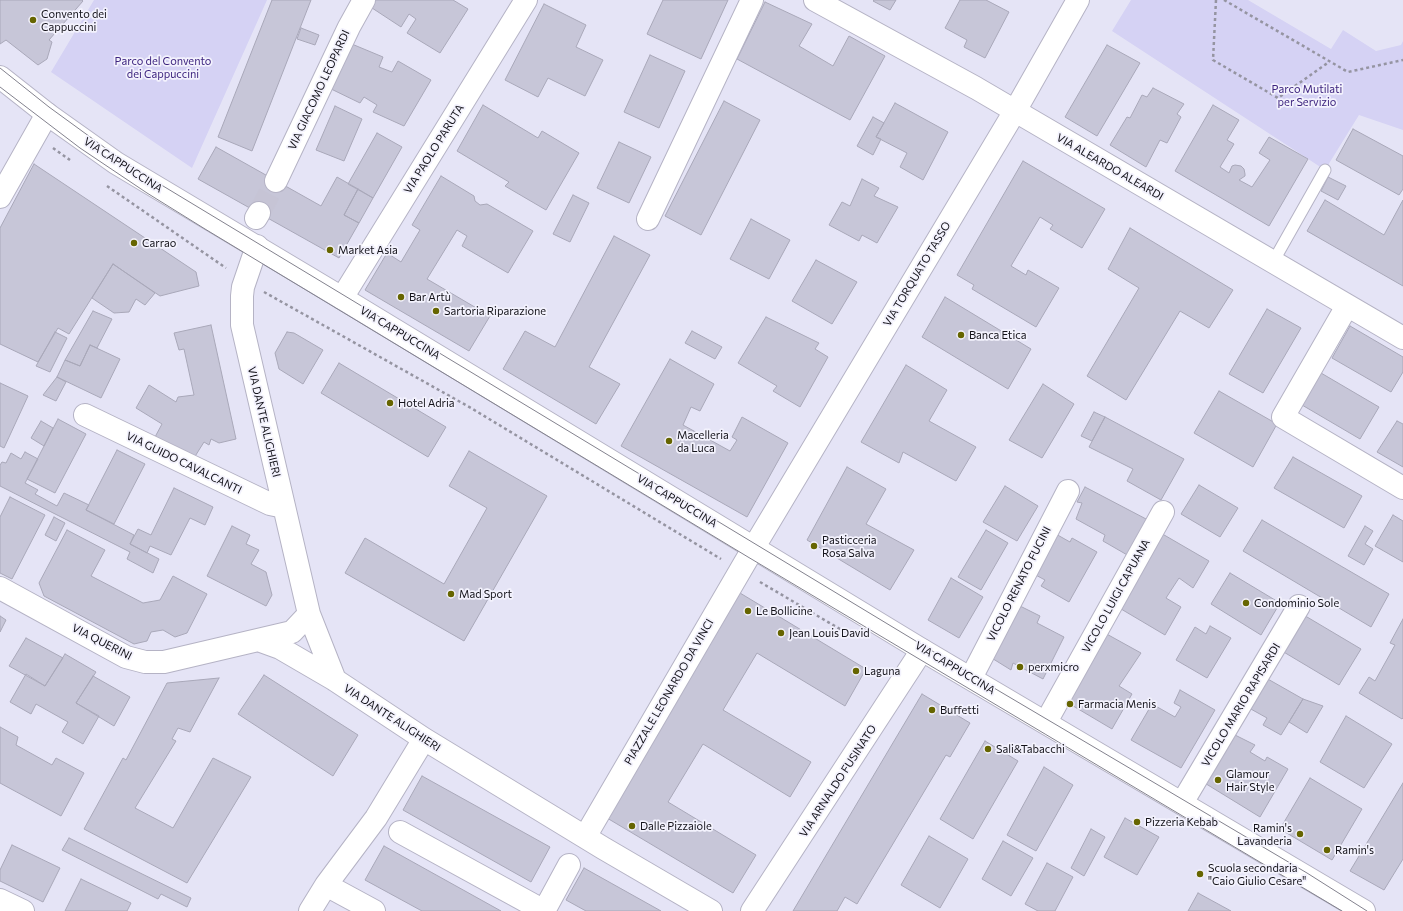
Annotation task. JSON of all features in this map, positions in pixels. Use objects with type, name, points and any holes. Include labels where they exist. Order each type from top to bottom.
[{"type":"street","name":"VIA GIACOMO LEOPARDI","points":[[276,181],[349,26],[364,0]]},
{"type":"street","name":"VIA PAOLO PARUTA","points":[[342,298],[526,0]]},
{"type":"street","points":[[648,219],[752,0]]},
{"type":"street","name":"VIA ALEARDO ALEARDI","points":[[815,0],[976,88],[1403,338]]},
{"type":"street","name":"VIA TORQUATO TASSO","points":[[754,547],[1014,111],[1078,0]]},
{"type":"street","name":"VIA CAPPUCCINA","points":[[0,77],[47,114],[116,163],[257,246],[922,650],[1364,911]]},
{"type":"street","points":[[0,197],[47,114]]},
{"type":"street","name":"VIA DANTE ALIGHIERI","points":[[257,246],[245,281],[242,296],[242,325],[309,614],[335,680],[424,739],[710,911]]},
{"type":"street","points":[[1347,306],[1283,417],[1403,488]]},
{"type":"street","name":"VIA GUIDO CAVALCANTI","points":[[85,415],[270,504],[284,507]]},
{"type":"street","name":"VICOLO RENATO FUCINI","points":[[971,678],[1068,491]]},
{"type":"street","name":"VICOLO LUIGI CAPUANA","points":[[1046,722],[1163,512]]},
{"type":"street","name":"PIAZZALE LEONARDO DA VINCI","points":[[585,837],[754,547]]},
{"type":"street","name":"VIA QUERINI","points":[[0,588],[126,657],[145,662],[164,662],[292,632],[309,614]]},
{"type":"street","name":"VICOLO MARIO RAPISARDI","points":[[1182,803],[1299,606]]},
{"type":"street","points":[[258,640],[280,648],[335,680]]},
{"type":"street","name":"VIA ARNALDO FUSINATO","points":[[752,911],[910,671],[922,650]]},
{"type":"street","points":[[310,911],[326,885],[376,818],[424,739]]},
{"type":"street","points":[[400,832],[544,911],[569,864]]},
{"type":"street","points":[[326,885],[374,911]]},
{"type":"street","points":[[0,900],[23,911]]},
{"type":"lane","points":[[1273,262],[1325,170]]},
{"type":"path","points":[[1216,0],[1213,60],[1278,98],[1329,61]]},
{"type":"path","points":[[1224,0],[1348,72],[1403,60]]},
{"type":"path","points":[[35,136],[72,162]]},
{"type":"path","points":[[104,184],[245,281],[471,408],[856,638]]},
{"type":"green space","name":"Parco del Convento dei Cappuccini","points":[[94,0],[267,0],[192,168],[51,72]]},
{"type":"green space","name":"Parco Mutilati per Servizio","points":[[1131,0],[1248,0],[1331,49],[1343,30],[1376,51],[1401,45],[1403,41],[1403,130],[1359,115],[1325,170],[1112,31]]},
{"type":"building","name":"Convento dei Cappuccini","points":[[0,0],[83,1],[49,40],[52,42],[47,59],[38,65],[6,40],[0,44]]},
{"type":"building","points":[[272,0],[311,0],[252,151],[218,137]]},
{"type":"building","points":[[373,0],[453,0],[468,9],[440,53],[407,33],[416,19],[409,14],[401,27],[369,6]]},
{"type":"building","points":[[663,0],[728,0],[701,59],[647,34]]},
{"type":"building","points":[[896,0],[890,10],[873,1]]},
{"type":"building","points":[[960,0],[986,0],[1009,12],[985,58],[964,47],[967,40],[945,28]]},
{"type":"building","points":[[765,2],[812,24],[799,46],[833,66],[849,36],[885,56],[850,120],[737,59]]},
{"type":"building","points":[[544,4],[586,25],[576,47],[603,60],[585,96],[548,78],[538,97],[505,80]]},
{"type":"building","points":[[301,28],[319,35],[315,45],[297,39]]},
{"type":"building","points":[[347,42],[383,57],[379,67],[392,72],[398,61],[431,80],[404,126],[373,112],[377,105],[364,97],[360,103],[327,87]]},
{"type":"building","points":[[1107,45],[1140,63],[1097,136],[1065,117]]},
{"type":"building","points":[[650,55],[685,71],[659,128],[624,112]]},
{"type":"building","points":[[1153,88],[1184,104],[1177,114],[1181,117],[1167,143],[1160,140],[1146,167],[1110,145],[1127,117],[1130,118],[1142,95],[1147,97]]},
{"type":"building","points":[[724,101],[760,120],[701,235],[665,216]]},
{"type":"building","points":[[895,103],[948,132],[923,180],[900,167],[907,153],[876,137]]},
{"type":"building","points":[[483,105],[538,138],[542,131],[579,153],[546,210],[505,186],[509,182],[457,151]]},
{"type":"building","points":[[1213,105],[1239,120],[1227,140],[1234,144],[1220,167],[1229,173],[1232,166],[1241,166],[1244,169],[1245,176],[1239,180],[1252,187],[1270,160],[1259,153],[1269,137],[1308,159],[1269,226],[1175,171]]},
{"type":"building","points":[[335,106],[362,119],[344,161],[316,150]]},
{"type":"building","points":[[873,117],[884,123],[876,137],[881,139],[873,155],[857,146]]},
{"type":"building","points":[[1353,129],[1403,156],[1403,189],[1399,195],[1336,160]]},
{"type":"building","points":[[377,133],[402,147],[373,198],[348,184]]},
{"type":"building","points":[[619,142],[651,157],[629,203],[597,188]]},
{"type":"building","points":[[216,147],[321,206],[337,177],[358,189],[344,215],[359,223],[339,258],[198,179]]},
{"type":"building","points":[[1023,161],[1105,209],[1082,248],[1050,229],[1053,225],[1040,217],[1011,266],[1026,275],[1028,270],[1059,288],[1036,327],[972,289],[974,285],[957,275]]},
{"type":"building","points":[[34,164],[196,272],[199,286],[160,296],[113,264],[69,334],[58,328],[38,362],[0,344],[0,228]]},
{"type":"building","points":[[441,176],[474,196],[475,201],[480,205],[487,204],[533,231],[508,273],[462,246],[467,236],[457,230],[427,279],[490,316],[469,351],[365,290],[387,253],[401,262],[420,230],[412,225]]},
{"type":"building","points":[[1328,177],[1346,186],[1338,200],[1321,191]]},
{"type":"building","points":[[862,179],[879,188],[874,196],[898,207],[877,243],[862,235],[859,241],[829,225],[842,202],[850,206]]},
{"type":"building","points":[[358,189],[373,198],[359,223],[344,215]]},
{"type":"building","points":[[573,195],[589,203],[570,242],[553,234]]},
{"type":"building","points":[[1325,200],[1384,235],[1403,200],[1403,286],[1307,231]]},
{"type":"building","points":[[751,219],[790,240],[769,279],[730,259]]},
{"type":"building","points":[[1130,228],[1233,290],[1209,328],[1180,311],[1126,400],[1087,376],[1139,288],[1108,269]]},
{"type":"building","points":[[614,236],[650,255],[589,367],[620,384],[596,424],[503,369],[525,331],[555,347]]},
{"type":"building","points":[[816,260],[857,282],[832,324],[792,301]]},
{"type":"building","points":[[113,264],[155,293],[145,305],[136,299],[129,312],[114,313],[92,298]]},
{"type":"building","points":[[945,297],[1031,349],[1008,389],[922,337]]},
{"type":"building","points":[[1267,309],[1301,328],[1263,393],[1229,374]]},
{"type":"building","points":[[93,311],[112,319],[97,348],[90,345],[80,366],[65,360]]},
{"type":"building","points":[[766,317],[819,343],[815,349],[828,357],[800,407],[773,391],[777,386],[738,363]]},
{"type":"building","points":[[211,325],[236,439],[219,443],[211,439],[209,445],[204,442],[194,458],[155,437],[162,424],[136,408],[149,385],[176,402],[178,397],[194,395],[184,349],[179,350],[174,333]]},
{"type":"building","points":[[1350,326],[1403,357],[1403,372],[1391,392],[1332,358]]},
{"type":"building","points":[[692,331],[722,347],[715,359],[685,343]]},
{"type":"building","points":[[55,332],[67,338],[50,372],[36,366]]},
{"type":"building","points":[[287,332],[294,333],[323,350],[303,384],[279,369],[275,353]]},
{"type":"building","points":[[90,345],[120,359],[101,398],[57,377],[65,360],[80,366]]},
{"type":"building","points":[[670,359],[714,384],[700,411],[691,407],[683,425],[730,451],[737,440],[732,437],[742,417],[788,443],[747,517],[621,446]]},
{"type":"building","points":[[339,363],[446,427],[428,457],[321,393]]},
{"type":"building","points":[[906,365],[947,390],[929,421],[976,447],[956,481],[903,452],[899,463],[861,442]]},
{"type":"building","points":[[1321,373],[1379,407],[1360,439],[1302,405]]},
{"type":"building","points":[[57,377],[66,382],[56,401],[43,395]]},
{"type":"building","points":[[0,383],[28,396],[4,448],[0,446]]},
{"type":"building","points":[[1043,384],[1074,404],[1042,458],[1009,440]]},
{"type":"building","points":[[1219,391],[1277,424],[1253,467],[1194,433]]},
{"type":"building","points":[[1094,412],[1105,417],[1092,441],[1081,436]]},
{"type":"building","points":[[1105,417],[1184,459],[1161,500],[1127,481],[1133,469],[1089,447]]},
{"type":"building","points":[[58,419],[86,434],[55,493],[27,479]]},
{"type":"building","points":[[41,421],[53,428],[44,446],[31,438]]},
{"type":"building","points":[[1397,421],[1403,424],[1403,467],[1377,452]]},
{"type":"building","points":[[117,450],[145,464],[114,524],[86,510]]},
{"type":"building","points":[[469,451],[547,496],[464,641],[345,573],[365,538],[444,584],[487,508],[449,486]]},
{"type":"building","points":[[25,452],[38,459],[25,483],[38,490],[35,494],[57,506],[64,493],[89,505],[86,510],[134,535],[130,544],[159,559],[153,573],[127,559],[130,552],[0,486],[0,465],[2,462],[6,463],[11,453],[21,459]]},
{"type":"building","points":[[1293,457],[1362,496],[1344,528],[1274,488]]},
{"type":"building","points":[[847,467],[886,489],[866,524],[914,550],[890,590],[807,540]]},
{"type":"building","points":[[1199,485],[1238,508],[1220,537],[1181,514]]},
{"type":"building","points":[[1005,486],[1038,506],[1017,541],[983,522]]},
{"type":"building","points":[[1085,487],[1148,520],[1129,556],[1103,541],[1105,535],[1076,519],[1082,503],[1077,502]]},
{"type":"building","points":[[174,488],[213,507],[205,525],[190,518],[171,555],[150,546],[147,553],[130,544],[138,529],[151,535]]},
{"type":"building","points":[[10,497],[45,515],[12,579],[0,573],[0,517]]},
{"type":"building","points":[[1393,515],[1403,521],[1403,562],[1375,546]]},
{"type":"building","points":[[54,517],[65,523],[56,541],[45,535]]},
{"type":"building","points":[[1262,520],[1389,594],[1371,627],[1243,551]]},
{"type":"building","points":[[232,526],[250,535],[246,544],[259,550],[251,564],[266,572],[272,595],[266,606],[207,576]]},
{"type":"building","points":[[1365,526],[1373,531],[1365,544],[1373,549],[1364,565],[1348,556]]},
{"type":"building","points":[[67,530],[105,550],[91,576],[143,603],[160,600],[173,576],[207,594],[187,633],[175,637],[163,630],[151,632],[147,641],[134,644],[44,596],[39,583]]},
{"type":"building","points":[[986,530],[1008,543],[981,590],[958,577]]},
{"type":"building","points":[[1159,532],[1209,561],[1193,588],[1179,578],[1166,598],[1181,607],[1165,635],[1116,606]]},
{"type":"building","points":[[1054,533],[1070,542],[1072,538],[1097,552],[1069,602],[1041,586],[1045,580],[1032,573]]},
{"type":"building","name":"Condominio Sole","points":[[1230,573],[1280,603],[1261,635],[1211,604]]},
{"type":"building","points":[[951,578],[983,597],[959,638],[928,620]]},
{"type":"building","points":[[740,593],[866,669],[845,706],[757,653],[723,710],[811,762],[790,797],[703,744],[668,802],[756,855],[733,893],[607,818]]},
{"type":"building","points":[[1018,605],[1040,616],[1037,623],[1064,637],[1043,679],[1013,663],[1011,670],[990,657]]},
{"type":"building","points":[[1302,614],[1361,649],[1339,685],[1282,651]]},
{"type":"building","points":[[0,616],[6,620],[0,632]]},
{"type":"building","points":[[1403,619],[1402,719],[1359,693],[1369,677],[1375,681],[1395,645],[1390,643]]},
{"type":"building","points":[[1210,626],[1231,638],[1207,678],[1176,660],[1195,627],[1206,634]]},
{"type":"building","points":[[1103,632],[1141,653],[1119,686],[1132,694],[1112,729],[1063,700]]},
{"type":"building","points":[[26,638],[63,658],[45,686],[9,666]]},
{"type":"building","points":[[65,654],[96,672],[76,703],[99,716],[83,744],[62,732],[68,722],[36,704],[31,714],[10,702],[26,674],[45,686]]},
{"type":"building","points":[[264,675],[358,735],[333,776],[238,714]]},
{"type":"building","points":[[93,676],[130,697],[114,726],[76,703]]},
{"type":"building","points":[[219,678],[190,732],[178,728],[172,739],[176,741],[135,808],[173,828],[213,758],[251,777],[187,883],[84,829],[123,758],[126,760],[167,683]]},
{"type":"building","points":[[1266,678],[1303,699],[1281,735],[1263,725],[1267,718],[1249,708]]},
{"type":"building","points":[[1180,690],[1215,710],[1181,768],[1131,740],[1152,704],[1175,717],[1181,707],[1174,703]]},
{"type":"building","points":[[922,694],[970,723],[950,757],[946,755],[857,904],[845,897],[837,911],[793,911]]},
{"type":"building","points":[[1303,699],[1323,706],[1307,733],[1289,722]]},
{"type":"building","points":[[1346,716],[1392,744],[1364,788],[1320,762]]},
{"type":"building","points":[[0,727],[18,737],[16,745],[52,765],[56,758],[84,773],[61,816],[0,783]]},
{"type":"building","points":[[1233,734],[1255,745],[1250,752],[1265,761],[1267,757],[1288,769],[1260,817],[1203,782]]},
{"type":"building","points":[[985,741],[1018,761],[973,839],[940,819]]},
{"type":"building","points":[[1044,767],[1073,785],[1036,851],[1007,835]]},
{"type":"building","points":[[422,776],[550,847],[531,882],[403,810]]},
{"type":"building","points":[[1310,778],[1362,809],[1332,860],[1280,829]]},
{"type":"building","points":[[1403,783],[1403,859],[1384,890],[1350,871]]},
{"type":"building","points":[[1125,818],[1159,837],[1137,875],[1104,857]]},
{"type":"building","points":[[1091,829],[1105,837],[1084,876],[1071,868]]},
{"type":"building","points":[[929,836],[968,859],[940,908],[901,885]]},
{"type":"building","points":[[69,838],[191,898],[187,907],[161,894],[158,899],[62,850]]},
{"type":"building","points":[[1003,841],[1033,858],[1011,896],[982,879]]},
{"type":"building","points":[[12,845],[60,868],[43,902],[0,881],[0,870]]},
{"type":"building","points":[[384,846],[501,911],[422,911],[365,880]]},
{"type":"building","points":[[1047,863],[1073,877],[1055,911],[1038,911],[1025,904]]},
{"type":"building","points":[[584,868],[661,911],[586,911],[566,900]]},
{"type":"building","points":[[81,879],[131,903],[127,911],[65,911]]},
{"type":"building","points":[[1198,893],[1231,911],[1188,911]]},
{"type":"tunnel","points":[[259,213],[276,181]]},
{"type":"tram line","points":[[0,68],[49,107],[130,166],[972,675],[1307,873],[1367,911]]},
{"type":"tram line","points":[[0,87],[80,148],[147,193],[205,229],[748,557],[1342,911]]},
{"type":"place","name":"Convento dei Cappuccini","points":[[33,20]]},
{"type":"place","name":"Carrao","points":[[134,243]]},
{"type":"place","name":"Market Asia","points":[[330,250]]},
{"type":"place","name":"Bar Artù","points":[[401,297]]},
{"type":"place","name":"Sartoria Riparazione","points":[[436,311]]},
{"type":"place","name":"Banca Etica","points":[[961,335]]},
{"type":"place","name":"Hotel Adria","points":[[390,403]]},
{"type":"place","name":"Macelleria da Luca","points":[[669,441]]},
{"type":"place","name":"Pasticceria Rosa Salva","points":[[814,546]]},
{"type":"place","name":"Mad Sport","points":[[451,594]]},
{"type":"place","name":"Condominio Sole","points":[[1246,603]]},
{"type":"place","name":"Le Bollicine","points":[[748,611]]},
{"type":"place","name":"Jean Louis David","points":[[781,633]]},
{"type":"place","name":"perxmicro","points":[[1020,667]]},
{"type":"place","name":"Laguna","points":[[856,671]]},
{"type":"place","name":"Farmacia Menis","points":[[1070,704]]},
{"type":"place","name":"Buffetti","points":[[932,710]]},
{"type":"place","name":"Sali&Tabacchi","points":[[988,749]]},
{"type":"place","name":"Glamour Hair Style","points":[[1218,780]]},
{"type":"place","name":"Pizzeria Kebab","points":[[1137,822]]},
{"type":"place","name":"Dalle Pizzaiole","points":[[632,826]]},
{"type":"place","name":"Ramin's Lavanderia","points":[[1300,834]]},
{"type":"place","name":"Ramin's","points":[[1327,850]]},
{"type":"place","name":"Scuola secondaria \"Caio Giulio Cesare\"","points":[[1200,874]]}]
